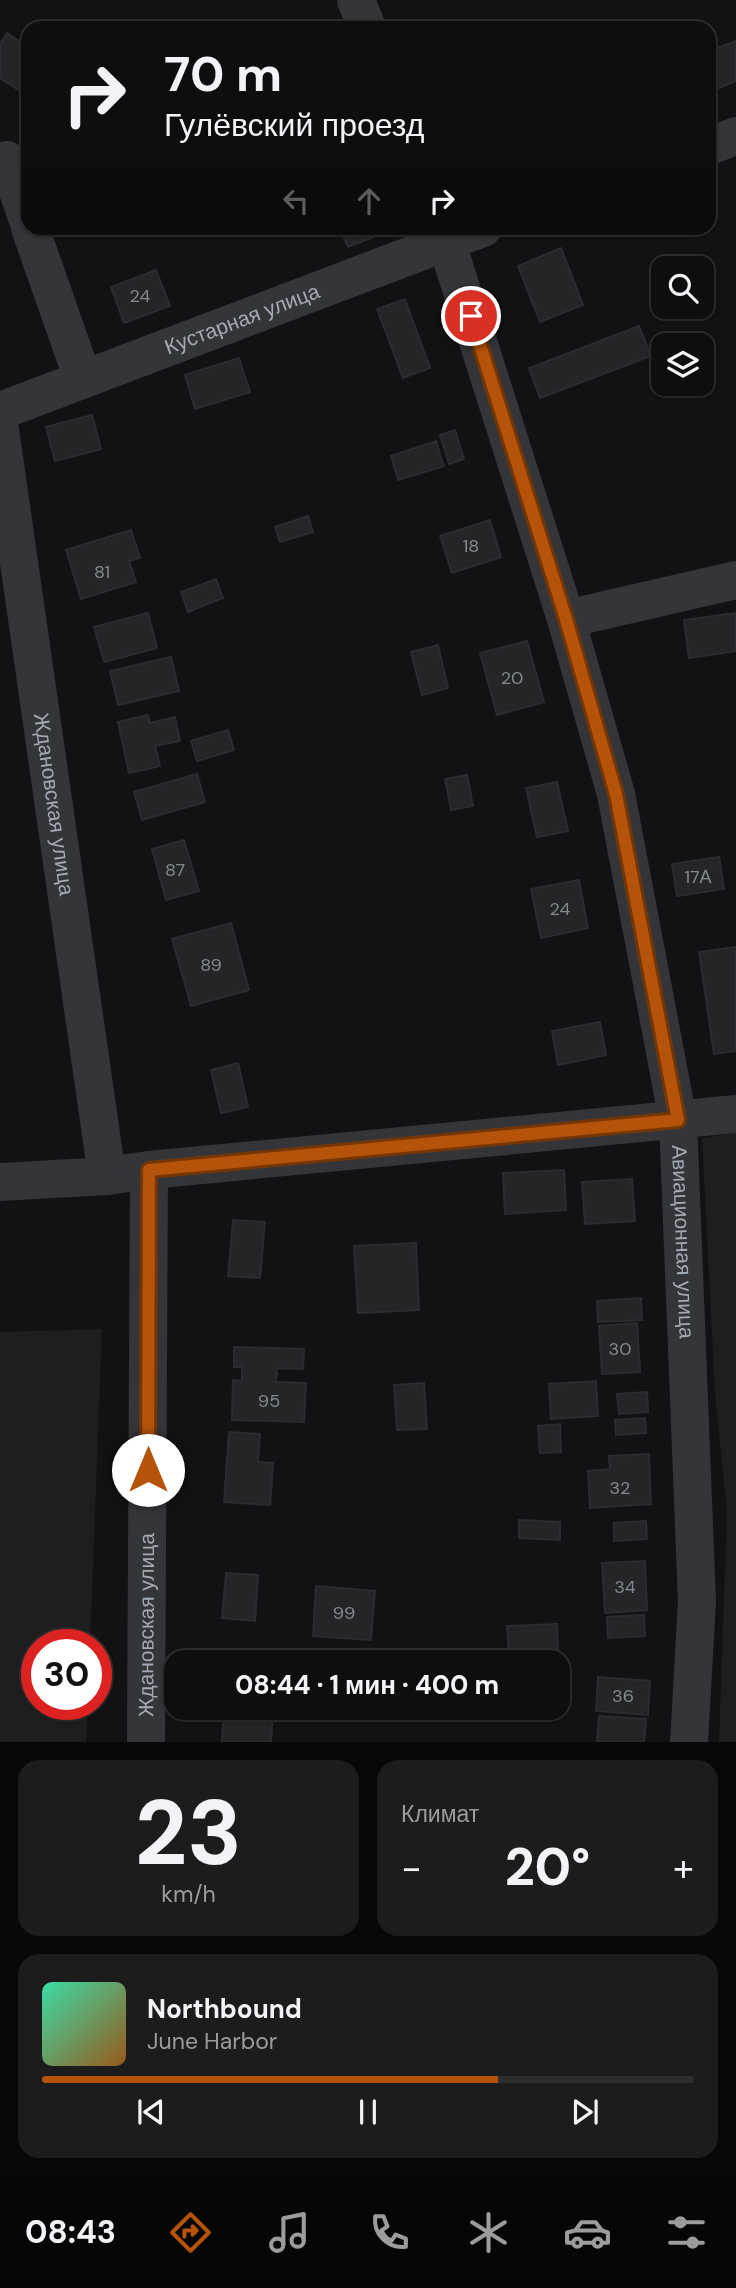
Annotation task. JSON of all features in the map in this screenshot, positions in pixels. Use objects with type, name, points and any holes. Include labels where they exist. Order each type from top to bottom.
[{"type":"street","points":[[356,0],[364,21]]},
{"type":"street","points":[[716,143],[736,136]]},
{"type":"street","points":[[7,160],[21,200]]},
{"type":"street","points":[[32,235],[83,379]]},
{"type":"street","name":"Кустарная улица","points":[[0,411],[442,235]]},
{"type":"street","name":"Авиационная улица","points":[[444,235],[566,619],[616,794],[678,1120],[697,1602],[689,1742]]},
{"type":"street","name":"Ждановская улица","points":[[0,430],[107,1176]]},
{"type":"street","points":[[566,619],[736,580]]},
{"type":"street","points":[[0,1182],[107,1176],[736,1114]]},
{"type":"street","name":"Ждановская улица","points":[[146,1742],[149,1170]]},
{"type":"shaded area","points":[[736,1133],[736,1742],[719,1742],[727,1512],[715,1393],[702,1138]]},
{"type":"shaded area","points":[[102,1329],[91,1629],[21,1629],[21,1720],[87,1720],[86,1742],[0,1742],[0,1332]]},
{"type":"building","points":[[7,33],[21,42],[21,92],[0,78],[0,44]]},
{"type":"building","points":[[736,41],[736,81],[716,89],[716,48]]},
{"type":"building","points":[[343,235],[379,235],[348,247]]},
{"type":"building","points":[[561,248],[583,305],[540,322],[518,266]]},
{"type":"building","points":[[156,270],[170,306],[124,323],[111,287]]},
{"type":"building","points":[[405,299],[430,368],[403,378],[377,309]]},
{"type":"building","points":[[639,326],[651,356],[540,398],[529,368]]},
{"type":"building","points":[[239,358],[250,392],[195,409],[185,375]]},
{"type":"building","points":[[92,415],[101,449],[55,461],[46,427]]},
{"type":"building","points":[[455,430],[464,459],[449,464],[440,435]]},
{"type":"building","points":[[436,441],[444,466],[398,480],[391,456]]},
{"type":"building","points":[[308,516],[313,532],[280,542],[275,527]]},
{"type":"building","points":[[490,520],[501,557],[452,573],[440,536]]},
{"type":"building","points":[[131,530],[140,558],[129,561],[136,582],[81,599],[66,550]]},
{"type":"building","points":[[216,579],[223,598],[188,612],[181,592]]},
{"type":"building","points":[[148,613],[157,648],[104,662],[94,627]]},
{"type":"building","points":[[736,613],[736,651],[689,658],[684,620]]},
{"type":"building","points":[[527,641],[544,702],[497,715],[480,653]]},
{"type":"building","points":[[438,645],[448,688],[422,695],[411,652]]},
{"type":"building","points":[[171,657],[179,691],[118,705],[110,671]]},
{"type":"building","points":[[148,715],[150,723],[175,717],[180,741],[155,746],[160,766],[129,773],[118,722]]},
{"type":"building","points":[[228,730],[234,750],[197,761],[191,741]]},
{"type":"building","points":[[197,774],[205,802],[142,820],[134,792]]},
{"type":"building","points":[[467,775],[473,806],[451,810],[445,779]]},
{"type":"building","points":[[557,782],[568,831],[537,837],[526,788]]},
{"type":"building","points":[[184,840],[199,891],[166,900],[152,849]]},
{"type":"building","points":[[719,857],[724,889],[677,896],[672,864]]},
{"type":"building","points":[[579,880],[588,928],[541,938],[531,889]]},
{"type":"building","points":[[231,923],[249,990],[191,1006],[172,939]]},
{"type":"building","points":[[736,947],[736,1051],[714,1054],[699,952]]},
{"type":"building","points":[[600,1022],[606,1055],[558,1065],[552,1031]]},
{"type":"building","points":[[238,1063],[248,1107],[221,1113],[211,1070]]},
{"type":"building","points":[[564,1170],[566,1210],[505,1214],[503,1173]]},
{"type":"building","points":[[632,1179],[635,1221],[585,1224],[582,1182]]},
{"type":"building","points":[[233,1220],[265,1222],[260,1278],[228,1276]]},
{"type":"building","points":[[416,1243],[419,1310],[358,1313],[354,1246]]},
{"type":"building","points":[[641,1298],[642,1320],[598,1322],[597,1301]]},
{"type":"building","points":[[637,1323],[640,1372],[602,1374],[599,1326]]},
{"type":"building","points":[[234,1347],[304,1349],[303,1369],[277,1368],[276,1382],[306,1383],[304,1422],[232,1420],[233,1380],[242,1381],[242,1367],[234,1367]]},
{"type":"building","points":[[596,1381],[598,1416],[551,1419],[549,1384]]},
{"type":"building","points":[[424,1383],[427,1429],[397,1430],[394,1385]]},
{"type":"building","points":[[647,1392],[648,1412],[619,1414],[617,1394]]},
{"type":"building","points":[[645,1418],[646,1433],[616,1435],[615,1420]]},
{"type":"building","points":[[560,1424],[561,1452],[540,1453],[538,1426]]},
{"type":"building","points":[[229,1432],[260,1434],[258,1462],[273,1463],[270,1505],[224,1502]]},
{"type":"building","points":[[649,1454],[651,1504],[590,1508],[588,1471],[610,1469],[609,1456]]},
{"type":"building","points":[[519,1520],[560,1522],[560,1540],[519,1538]]},
{"type":"building","points":[[646,1521],[647,1539],[614,1541],[614,1523]]},
{"type":"building","points":[[645,1561],[647,1610],[605,1613],[602,1563]]},
{"type":"building","points":[[226,1573],[258,1575],[255,1621],[222,1618]]},
{"type":"building","points":[[316,1586],[375,1591],[371,1640],[313,1636]]},
{"type":"building","points":[[644,1615],[645,1636],[608,1638],[607,1617]]},
{"type":"building","points":[[557,1624],[558,1650],[509,1650],[507,1626]]},
{"type":"building","points":[[598,1677],[650,1681],[648,1715],[596,1711]]},
{"type":"building","points":[[599,1716],[646,1719],[644,1742],[597,1742]]},
{"type":"building","points":[[223,1720],[272,1720],[271,1742],[222,1742]]},
{"type":"route","points":[[148,1470],[149,1170],[678,1120],[616,794],[566,619],[471,316]]}]
